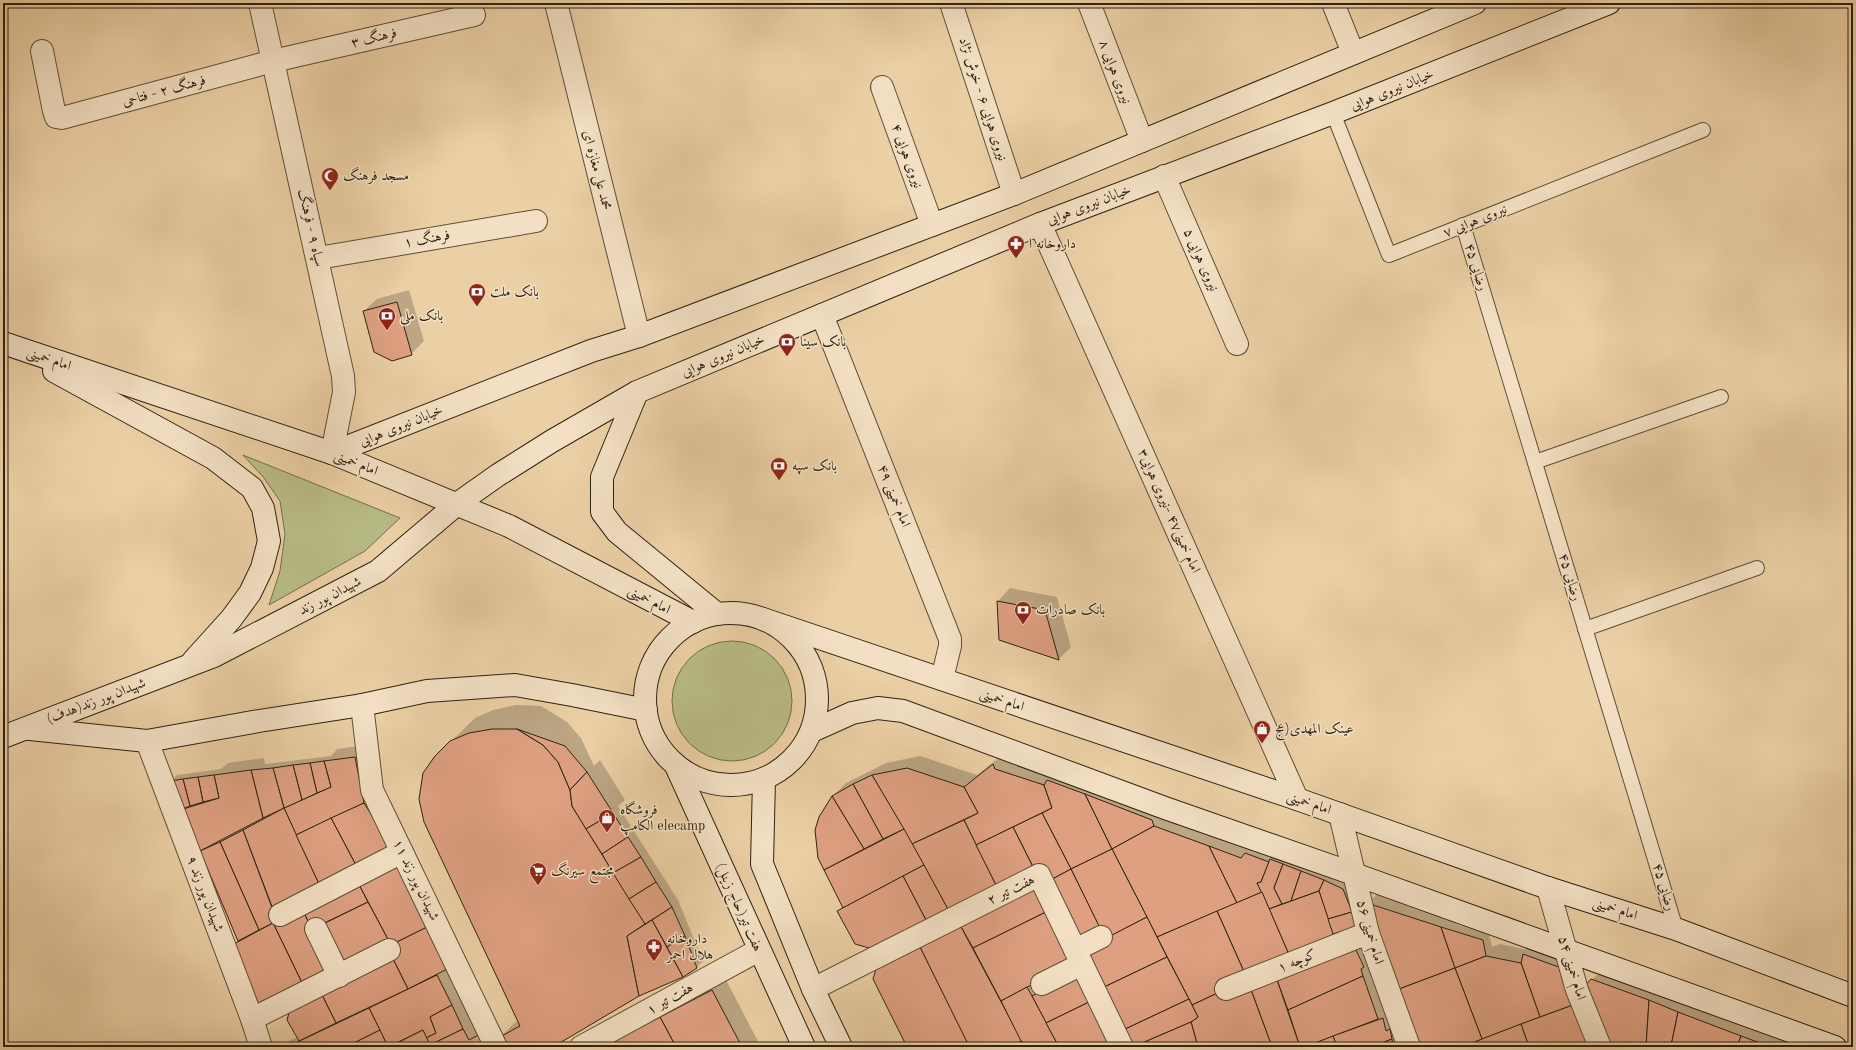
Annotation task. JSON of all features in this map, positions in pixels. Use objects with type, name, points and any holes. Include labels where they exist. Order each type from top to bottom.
[{"type":"main road","name":"سپاه ۹ - فرهنگ","points":[[260,3],[318,258],[343,376],[344,392],[332,453]]},
{"type":"main road","name":"محمد علی مغازه ای","points":[[556,3],[640,336]]},
{"type":"main road","name":"نیروی هوایی ۶ - خوش نژاد","points":[[951,3],[1014,194]]},
{"type":"main road","name":"نیروی هوایی ۸","points":[[1089,3],[1142,141]]},
{"type":"main road","points":[[1333,3],[1353,53]]},
{"type":"main road","name":"خیابان نیروی هوایی","points":[[332,453],[591,351],[640,336],[1014,194],[1475,3]]},
{"type":"main road","name":"خیابان نیروی هوایی","points":[[457,504],[498,475],[552,441],[637,392],[1040,224],[1333,113],[1609,3]]},
{"type":"main road","name":"فرهنگ ۳","points":[[273,61],[474,15]]},
{"type":"main road","name":"فرهنگ ۲ - فتاحی","points":[[42,51],[56,116],[62,118],[273,61]]},
{"type":"main road","name":"نیروی هوایی ۴","points":[[882,87],[932,225]]},
{"type":"main road","name":"نیروی هوایی ۵","points":[[1164,176],[1237,344]]},
{"type":"main road","name":"فرهنگ ۱","points":[[318,258],[536,221]]},
{"type":"main road","name":"امام خمینی۴۷ -نیروی هوایی۳","points":[[1040,224],[1297,799]]},
{"type":"main road","name":"امام خمینی ۴۹","points":[[822,315],[950,639],[942,679]]},
{"type":"main road","points":[[4,343],[213,458],[252,488],[263,508],[269,541],[262,568],[250,593],[231,619],[190,665]]},
{"type":"main road","name":"امام خمینی","points":[[4,343],[332,453],[509,526],[692,622]]},
{"type":"main road","points":[[637,392],[602,477],[602,512],[617,532],[717,614]]},
{"type":"main road","name":"شهیدان پور زند","points":[[190,665],[214,656],[378,571],[457,504]]},
{"type":"main road","points":[[740,613],[763,619],[783,630],[798,644],[813,672],[817,702],[812,731],[800,751],[784,768],[764,779],[741,785],[718,785],[696,778],[676,766],[662,750],[651,731],[646,710],[647,683],[656,659],[671,638],[692,622],[717,614],[740,613]]},
{"type":"main road","name":"امام خمینی","points":[[763,619],[1297,799],[1548,888],[1676,929],[1853,996]]},
{"type":"main road","name":"شهیدان پور زند(هدف)","points":[[3,737],[190,665]]},
{"type":"main road","points":[[24,729],[147,741],[362,705],[427,691],[515,685],[572,694],[646,710]]},
{"type":"main road","name":"شهیدان پور زند ۱۱","points":[[362,705],[372,790],[496,1047]]},
{"type":"main road","points":[[812,731],[852,713],[878,708],[903,712],[1165,808],[1566,949],[1835,1047]]},
{"type":"main road","name":"شهیدان پور زند ۹","points":[[147,741],[252,1019],[261,1047]]},
{"type":"main road","name":"هفت تیر(حاج زینل)","points":[[676,766],[804,1047]]},
{"type":"main road","points":[[764,779],[762,864],[813,989],[841,1047]]},
{"type":"main road","name":"امام خمینی ۵۶","points":[[1340,814],[1368,933],[1409,1047]]},
{"type":"main road","points":[[280,915],[402,852]]},
{"type":"main road","name":"هفت تیر ۲","points":[[813,989],[1039,876],[1122,1047]]},
{"type":"main road","name":"امام خمینی ۵۴","points":[[1548,888],[1577,990],[1600,1047]]},
{"type":"main road","points":[[316,929],[339,976]]},
{"type":"main road","name":"کوچه ۱","points":[[1226,989],[1368,933]]},
{"type":"main road","points":[[1042,984],[1079,957],[1101,937]]},
{"type":"main road","points":[[252,1019],[389,950]]},
{"type":"main road","name":"هفت تیر ۱","points":[[581,1047],[759,950]]},
{"type":"lane","name":"نیروی هوایی ۷","points":[[1333,113],[1389,255],[1703,130]]},
{"type":"lane","name":"رضایی ۴۵","points":[[1463,225],[1676,929]]},
{"type":"lane","points":[[1534,462],[1721,397]]},
{"type":"lane","points":[[1585,629],[1757,568]]},
{"type":"green space","points":[[243,455],[400,518],[365,551],[269,605],[280,571],[285,534],[280,501],[264,478]]},
{"type":"green space","points":[[732,641],[755,645],[775,658],[788,678],[792,701],[788,724],[775,744],[755,757],[732,761],[709,757],[689,744],[676,724],[672,701],[676,678],[689,658],[709,645]]},
{"type":"building","name":"بانک ملی","points":[[397,302],[412,355],[392,361],[374,352],[363,311]]},
{"type":"building","name":"بانک صادرات","points":[[997,601],[1045,610],[1059,660],[999,640]]},
{"type":"building","name":"مجتمع سیرنگ","points":[[492,729],[517,729],[543,745],[558,762],[570,790],[572,806],[645,924],[627,936],[639,996],[553,1047],[502,1047],[498,1038],[520,1026],[424,822],[419,799],[423,773],[435,756],[450,741],[469,733]]},
{"type":"building","points":[[517,729],[565,746],[587,772],[570,790],[558,762],[543,745]]},
{"type":"building","points":[[355,757],[364,803],[296,835],[284,808],[331,787],[324,761]]},
{"type":"building","points":[[324,761],[331,787],[317,793],[310,763]]},
{"type":"building","points":[[310,763],[317,793],[302,800],[293,765]]},
{"type":"building","points":[[993,764],[995,769],[1044,785],[1052,808],[976,845],[964,820],[978,813],[964,787]]},
{"type":"building","points":[[293,765],[302,800],[284,808],[273,768]]},
{"type":"building","points":[[273,768],[284,808],[263,818],[251,770]]},
{"type":"building","points":[[907,768],[964,787],[978,813],[912,844],[872,775]]},
{"type":"building","points":[[251,770],[263,818],[200,851],[180,810],[219,798],[214,775]]},
{"type":"building","points":[[587,772],[613,813],[586,829],[572,806],[570,790]]},
{"type":"building","points":[[214,775],[219,798],[203,802],[198,777]]},
{"type":"building","points":[[872,775],[904,829],[883,839],[853,784]]},
{"type":"building","points":[[198,777],[203,802],[190,806],[183,779]]},
{"type":"building","points":[[183,779],[190,806],[180,810],[170,781]]},
{"type":"building","points":[[1047,780],[1085,794],[1112,849],[1071,869],[1042,813],[1052,808],[1044,785]]},
{"type":"building","points":[[853,784],[883,839],[864,849],[832,796]]},
{"type":"building","points":[[1085,794],[1152,820],[1154,826],[1112,849]]},
{"type":"building","points":[[832,796],[864,849],[824,870],[818,858],[815,830],[819,817]]},
{"type":"building","points":[[364,803],[394,851],[358,869],[331,818]]},
{"type":"building","points":[[284,808],[321,888],[274,912],[243,830]]},
{"type":"building","name":"فروشگاه الکامپ elecamp","points":[[613,813],[628,837],[602,854],[586,829]]},
{"type":"building","points":[[1042,813],[1071,869],[1047,882],[1035,871],[1013,827]]},
{"type":"building","points":[[331,818],[358,869],[321,888],[296,835]]},
{"type":"building","points":[[964,820],[998,889],[950,913],[912,844]]},
{"type":"building","points":[[1154,826],[1209,846],[1237,903],[1157,937],[1112,849]]},
{"type":"building","points":[[1013,827],[1035,871],[998,889],[976,845]]},
{"type":"building","points":[[904,829],[924,865],[843,908],[824,870]]},
{"type":"building","points":[[243,830],[277,921],[259,930],[220,842]]},
{"type":"building","points":[[628,837],[641,857],[613,873],[602,854]]},
{"type":"building","points":[[220,842],[259,930],[238,941],[200,851]]},
{"type":"building","points":[[1209,846],[1241,858],[1245,853],[1269,862],[1261,882],[1257,883],[1262,892],[1237,903]]},
{"type":"building","points":[[1112,849],[1147,917],[1105,939],[1071,869]]},
{"type":"building","points":[[641,857],[656,882],[629,899],[613,873]]},
{"type":"building","points":[[1270,859],[1283,864],[1274,888],[1282,904],[1269,909],[1257,883],[1261,882]]},
{"type":"building","points":[[400,860],[431,925],[391,945],[357,881]]},
{"type":"building","points":[[1283,864],[1301,871],[1291,901],[1282,904],[1274,888]]},
{"type":"building","points":[[924,865],[950,913],[928,924],[903,876]]},
{"type":"building","points":[[1071,869],[1102,932],[1078,944],[1047,882]]},
{"type":"building","points":[[1301,871],[1324,880],[1319,891],[1291,901]]},
{"type":"building","points":[[903,876],[928,924],[876,950],[855,944],[837,911]]},
{"type":"building","points":[[1324,880],[1343,889],[1352,912],[1328,919],[1319,891]]},
{"type":"building","points":[[357,881],[368,902],[312,929],[302,909]]},
{"type":"building","points":[[656,882],[672,907],[645,924],[629,899]]},
{"type":"building","points":[[1036,887],[1048,911],[973,948],[960,925]]},
{"type":"building","points":[[1319,891],[1335,939],[1290,957],[1269,909]]},
{"type":"building","points":[[1262,892],[1290,957],[1245,974],[1217,911]]},
{"type":"building","points":[[368,902],[391,945],[340,970],[319,926]]},
{"type":"building","points":[[1367,903],[1441,927],[1455,968],[1399,989]]},
{"type":"building","points":[[672,907],[685,936],[667,947],[652,920]]},
{"type":"building","points":[[302,909],[334,975],[305,989],[273,923]]},
{"type":"building","points":[[1048,911],[1073,963],[1001,1001],[973,948]]},
{"type":"building","points":[[1217,911],[1245,974],[1222,991],[1192,1005],[1157,937]]},
{"type":"building","points":[[1352,912],[1357,927],[1333,934],[1328,919]]},
{"type":"building","points":[[1147,917],[1167,957],[1100,989],[1081,951]]},
{"type":"building","name":"داروخانه هلال احمر","points":[[652,920],[683,977],[639,996],[627,936]]},
{"type":"building","points":[[273,923],[305,989],[258,1012],[232,945]]},
{"type":"building","points":[[431,925],[451,967],[408,989],[391,955],[391,945]]},
{"type":"building","points":[[960,925],[1022,1041],[1010,1047],[969,1047],[919,945]]},
{"type":"building","points":[[1441,927],[1483,940],[1486,956],[1455,968]]},
{"type":"building","points":[[685,936],[697,968],[683,977],[667,947]]},
{"type":"building","points":[[919,945],[967,1042],[958,1047],[907,1047],[873,979],[876,969]]},
{"type":"building","points":[[1352,947],[1356,950],[1364,967],[1361,969],[1363,976],[1288,1010],[1276,977]]},
{"type":"building","points":[[1523,954],[1564,969],[1573,1005],[1540,1017],[1521,963]]},
{"type":"building","points":[[391,955],[408,989],[336,1023],[320,991]]},
{"type":"building","points":[[1486,956],[1521,963],[1540,1017],[1482,1039],[1455,968]]},
{"type":"building","points":[[1167,957],[1189,999],[1121,1031],[1100,989]]},
{"type":"building","points":[[1455,968],[1482,1039],[1463,1047],[1421,1047],[1399,989]]},
{"type":"building","points":[[437,975],[452,1005],[430,1017],[436,1033],[426,1038],[423,1030],[388,1047],[369,1008]]},
{"type":"building","points":[[1363,976],[1378,1019],[1305,1047],[1300,1047],[1288,1010]]},
{"type":"building","points":[[1068,977],[1079,980],[1089,1002],[1046,1023],[1032,996]]},
{"type":"building","points":[[1276,977],[1300,1047],[1272,1047],[1250,987]]},
{"type":"building","points":[[1591,979],[1649,1000],[1646,1047],[1608,1047],[1584,987]]},
{"type":"building","points":[[1027,987],[1059,1047],[1024,1047],[1001,1001]]},
{"type":"building","points":[[1250,987],[1272,1047],[1198,1047],[1191,1022],[1198,1017],[1192,1005],[1222,991]]},
{"type":"building","points":[[712,990],[742,1047],[676,1047],[660,1017]]},
{"type":"building","points":[[320,991],[336,1023],[299,1041],[287,1020],[291,1005]]},
{"type":"building","points":[[1189,999],[1198,1017],[1191,1022],[1133,1047],[1129,1047],[1121,1031]]},
{"type":"building","points":[[1649,1000],[1678,1012],[1671,1046],[1674,1047],[1646,1047]]},
{"type":"building","points":[[1089,1002],[1110,1047],[1059,1047],[1046,1023]]},
{"type":"building","points":[[452,1005],[463,1029],[430,1045],[426,1038],[436,1033],[430,1017]]},
{"type":"building","points":[[1573,1005],[1589,1047],[1529,1047],[1521,1024]]},
{"type":"building","points":[[369,1008],[380,1030],[346,1047],[287,1047]]},
{"type":"building","points":[[1678,1012],[1741,1036],[1737,1047],[1671,1046]]},
{"type":"building","points":[[660,1017],[676,1047],[602,1047]]},
{"type":"building","points":[[1383,1018],[1386,1031],[1390,1029],[1392,1039],[1371,1047],[1337,1047],[1333,1036]]},
{"type":"building","points":[[1191,1022],[1198,1047],[1133,1047]]},
{"type":"building","points":[[1521,1024],[1529,1047],[1463,1047],[1482,1039]]},
{"type":"building","points":[[463,1029],[469,1040],[484,1032],[491,1047],[389,1047],[423,1030],[430,1045]]},
{"type":"building","points":[[380,1030],[388,1047],[346,1047]]},
{"type":"building","points":[[1333,1036],[1337,1047],[1305,1047]]},
{"type":"building","points":[[1741,1036],[1771,1047],[1737,1047]]},
{"type":"building","points":[[1392,1039],[1393,1047],[1371,1047]]},
{"type":"building","points":[[1022,1041],[1024,1047],[1010,1047]]},
{"type":"building","points":[[967,1042],[969,1047],[958,1047]]},
{"type":"place","name":"مسجد فرهنگ","points":[[330,191]]},
{"type":"place","name":"داروخانه ا","points":[[1016,259]]},
{"type":"place","name":"بانک ملت","points":[[477,307]]},
{"type":"place","name":"بانک ملی","points":[[387,331]]},
{"type":"place","name":"بانک سینا","points":[[787,357]]},
{"type":"place","name":"بانک سپه","points":[[779,481]]},
{"type":"place","name":"بانک صادرات","points":[[1023,625]]},
{"type":"place","name":"عینک المهدی(عج","points":[[1262,744]]},
{"type":"place","name":"فروشگاه الکامپ elecamp","points":[[607,833]]},
{"type":"place","name":"مجتمع سیرنگ","points":[[538,886]]},
{"type":"place","name":"داروخانه هلال احمر","points":[[654,962]]}]
